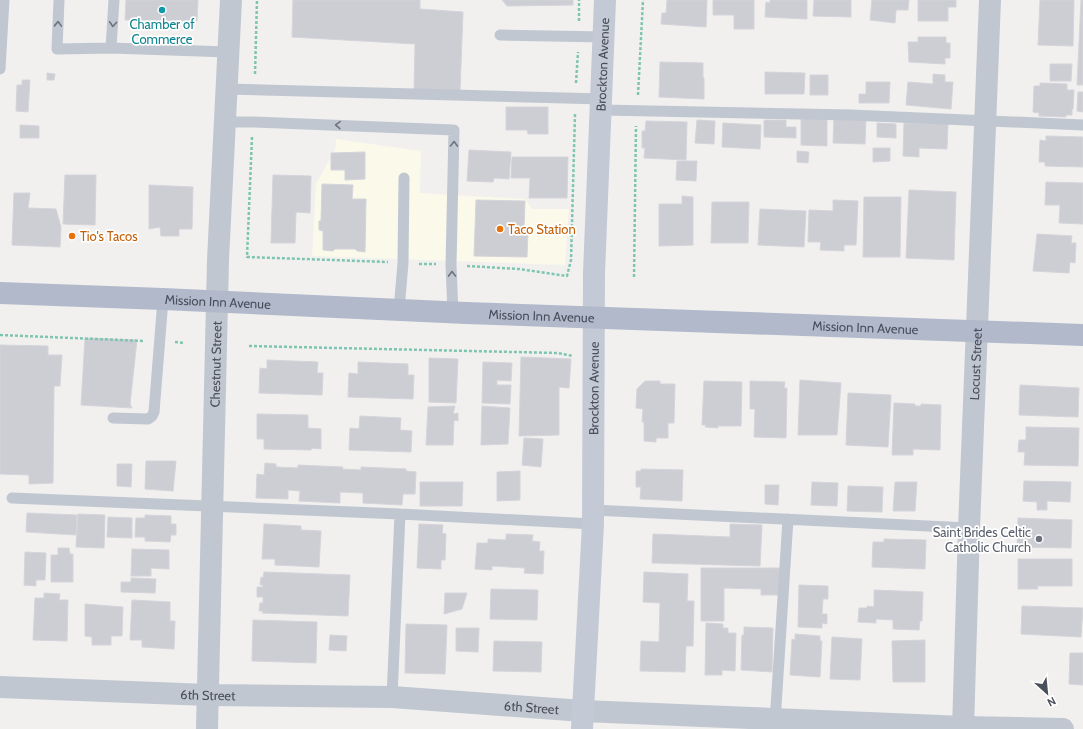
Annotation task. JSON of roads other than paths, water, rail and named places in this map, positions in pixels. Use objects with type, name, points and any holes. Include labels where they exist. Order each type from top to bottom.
[{"type":"main road","name":"Mission Inn Avenue","points":[[0,293],[164,299],[453,313],[1083,335]]},
{"type":"street","name":"Chestnut Street","points":[[207,729],[211,506],[217,302],[231,0]]},
{"type":"street","name":"Brockton Avenue","points":[[583,720],[593,517],[593,318],[605,37],[605,0]]},
{"type":"street","name":"Locust Street","points":[[964,728],[969,528],[990,0]]},
{"type":"street","name":"6th Street","points":[[0,687],[208,695],[392,697],[583,720],[1063,729]]},
{"type":"lane","points":[[0,69],[4,0]]},
{"type":"lane","points":[[59,0],[57,49],[111,48],[228,52]]},
{"type":"lane","points":[[111,48],[114,0]]},
{"type":"lane","points":[[500,35],[605,37]]},
{"type":"lane","points":[[227,89],[602,104],[637,110],[851,115],[1083,125]]},
{"type":"lane","points":[[225,122],[454,130],[452,265],[453,313]]},
{"type":"lane","points":[[399,310],[404,263],[404,178]]},
{"type":"lane","points":[[113,418],[148,418],[152,416],[154,412],[159,341],[164,299]]},
{"type":"lane","points":[[12,498],[400,514],[788,519],[969,528]]},
{"type":"lane","points":[[392,697],[400,514]]},
{"type":"lane","points":[[775,724],[788,519]]},
{"type":"place","name":"Chamber of Commerce","points":[[162,10]]},
{"type":"place","name":"Taco Station","points":[[500,229]]},
{"type":"place","name":"Tio's Tacos","points":[[72,236]]},
{"type":"place","name":"Saint Brides Celtic Catholic Church","points":[[1039,539]]}]
